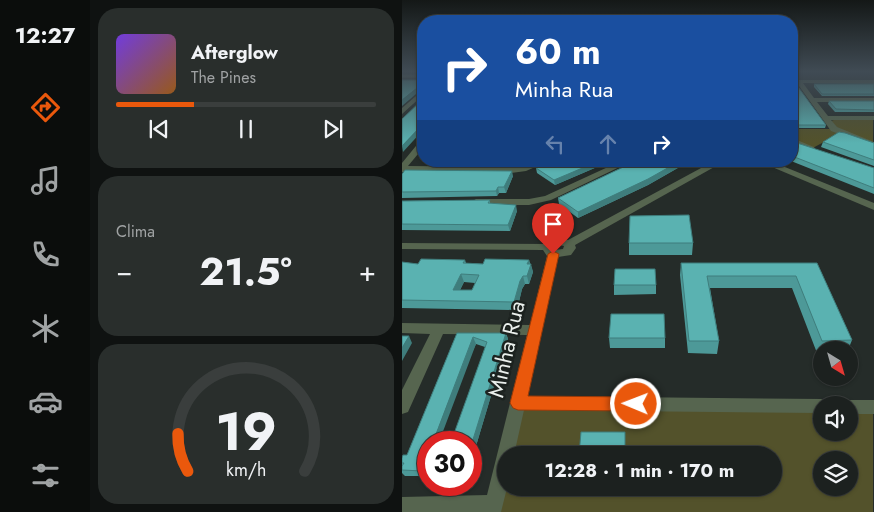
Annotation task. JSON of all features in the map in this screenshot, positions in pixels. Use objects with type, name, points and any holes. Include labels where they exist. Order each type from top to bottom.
[{"type":"street","points":[[808,96],[837,132],[874,145]]},
{"type":"street","points":[[402,112],[417,98]]},
{"type":"street","points":[[812,100],[874,100]]},
{"type":"street","points":[[826,118],[874,118]]},
{"type":"street","points":[[798,143],[820,152]]},
{"type":"street","points":[[402,168],[417,150]]},
{"type":"street","points":[[402,168],[511,170],[529,167]]},
{"type":"street","points":[[461,202],[539,200],[615,167]]},
{"type":"street","points":[[402,246],[551,251],[558,241],[569,244],[710,167]]},
{"type":"street","points":[[777,167],[874,207]]},
{"type":"street","name":"Minha Rua","points":[[493,508],[536,330],[551,251]]},
{"type":"street","points":[[402,328],[536,330]]},
{"type":"street","points":[[402,407],[439,328]]},
{"type":"street","points":[[518,403],[813,406]]},
{"type":"street","points":[[858,407],[874,407]]},
{"type":"street","points":[[402,506],[493,508]]},
{"type":"shaded area","points":[[873,120],[873,143],[842,132],[811,149],[798,149],[798,129],[836,129],[831,121]]},
{"type":"shaded area","points":[[518,403],[813,406],[813,441],[858,441],[858,407],[873,407],[873,512],[402,512],[402,506],[494,504],[500,496],[782,496],[782,446],[508,446]]},
{"type":"building","points":[[798,96],[805,96],[826,125],[799,125]]},
{"type":"building","points":[[829,101],[874,101],[874,110],[836,109]]},
{"type":"building","points":[[417,105],[417,130],[402,146],[402,119]]},
{"type":"building","points":[[839,132],[874,143],[874,160],[823,142]]},
{"type":"building","points":[[798,143],[874,168],[874,188],[798,158]]},
{"type":"building","points":[[538,167],[585,167],[554,180],[536,168]]},
{"type":"building","points":[[623,167],[669,167],[578,212],[558,198]]},
{"type":"building","points":[[405,170],[512,171],[504,187],[498,187],[496,191],[402,192],[402,174]]},
{"type":"building","points":[[490,200],[488,203],[516,205],[508,225],[402,224],[402,201]]},
{"type":"building","points":[[689,215],[693,243],[629,243],[630,216]]},
{"type":"building","points":[[421,259],[465,260],[463,263],[483,264],[485,259],[529,260],[527,264],[531,264],[527,276],[523,276],[520,281],[514,302],[402,300],[402,262],[418,264]],"holes":[[[461,274],[479,275],[472,290],[453,290]]]},
{"type":"building","points":[[681,263],[817,263],[852,340],[822,341],[796,276],[707,276],[719,341],[689,341]]},
{"type":"building","points":[[615,269],[655,269],[656,285],[614,285]]},
{"type":"building","points":[[611,314],[664,314],[665,338],[609,338]]},
{"type":"building","points":[[457,333],[506,333],[476,431],[455,431],[487,342],[473,337],[437,431],[417,431],[417,471],[402,470],[404,463],[402,463],[403,455],[407,455]]},
{"type":"building","points":[[402,336],[409,336],[402,348]]},
{"type":"building","points":[[581,432],[625,432],[625,446],[580,446]]},
{"type":"route","points":[[553,254],[518,403],[636,404]]}]
